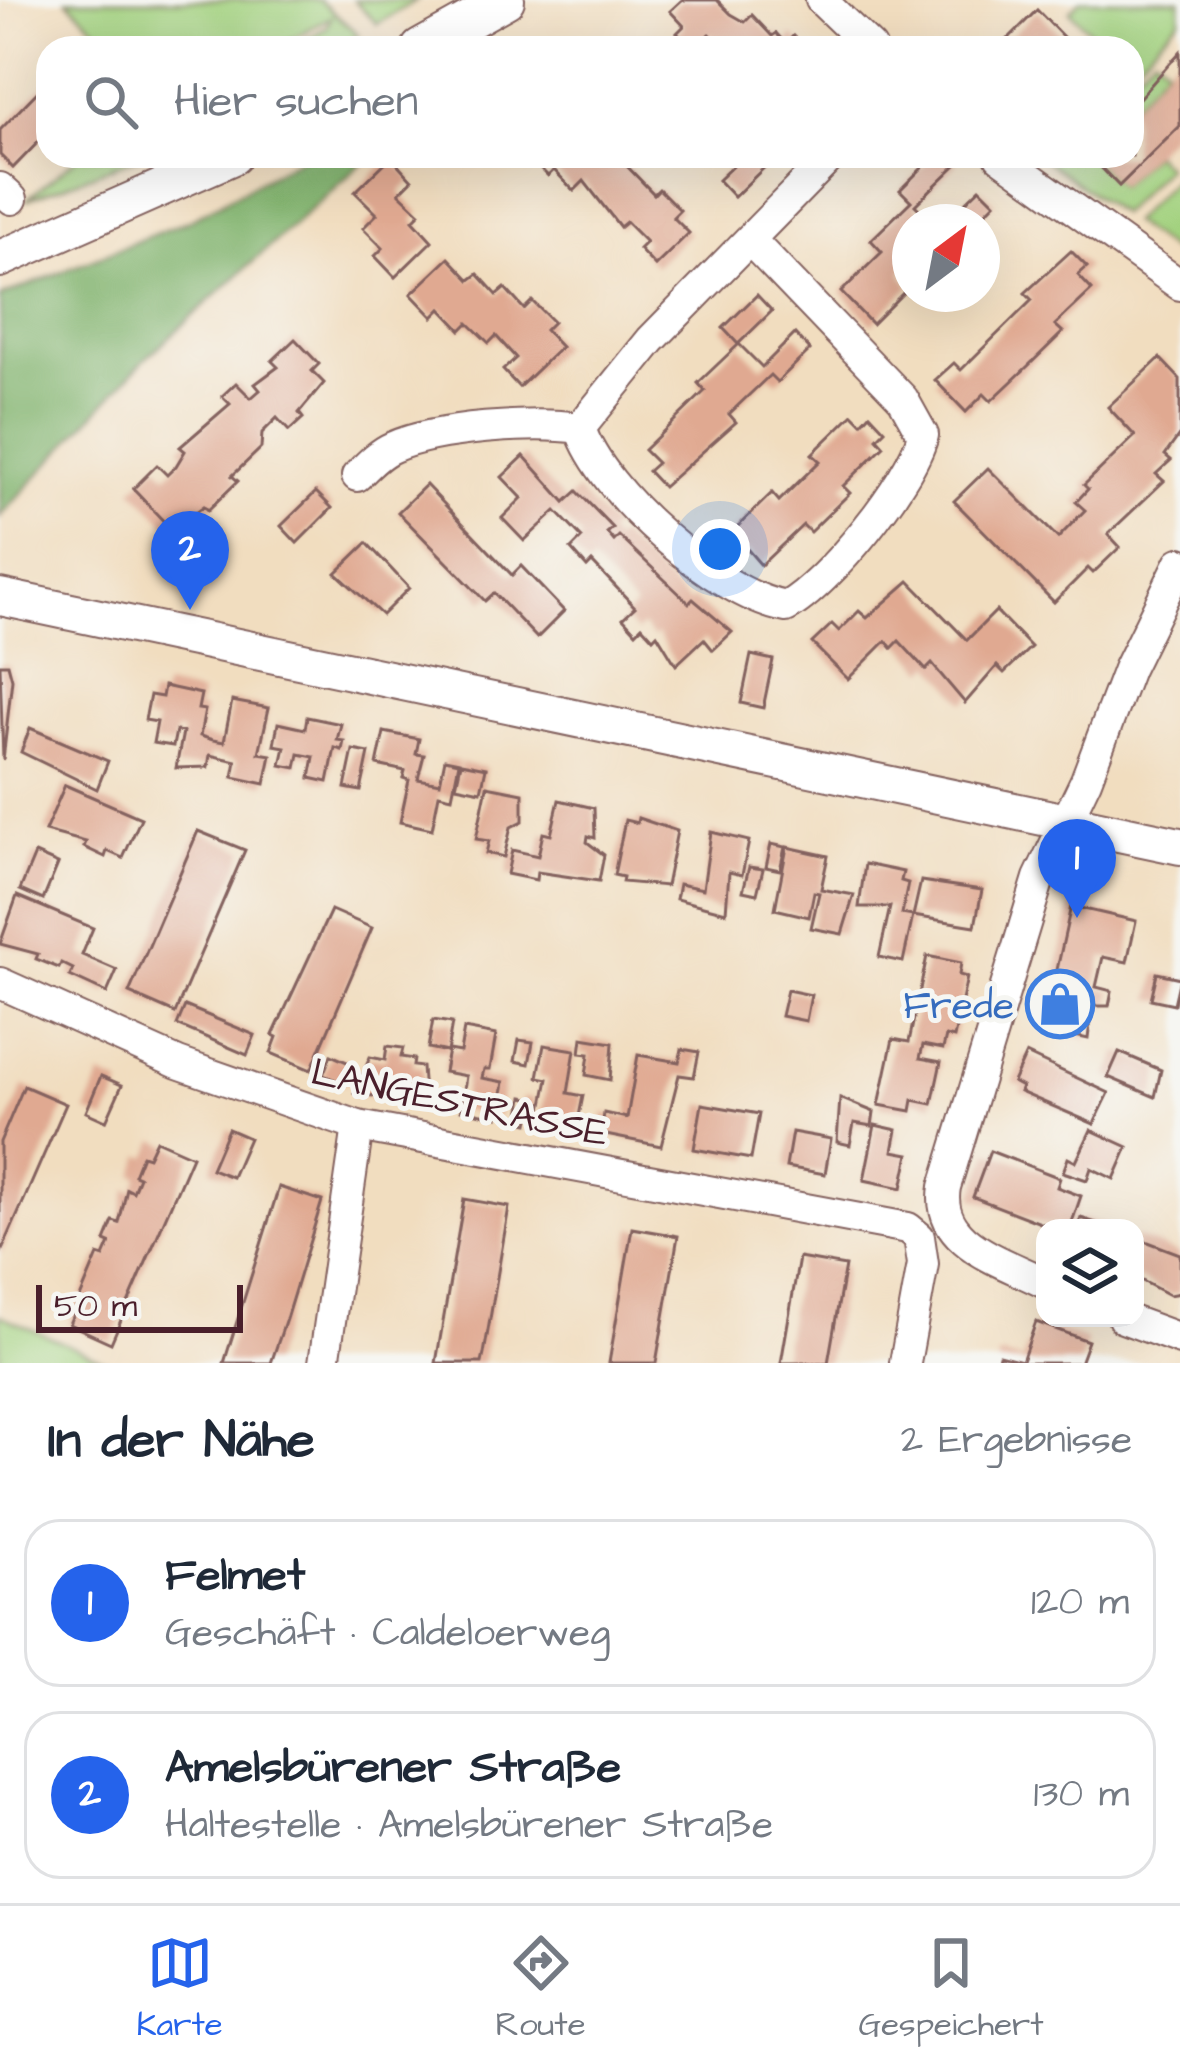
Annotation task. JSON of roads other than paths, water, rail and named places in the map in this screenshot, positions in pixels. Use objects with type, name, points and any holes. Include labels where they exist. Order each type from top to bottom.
[{"type":"street","points":[[442,36],[506,0]]},
{"type":"street","points":[[821,0],[858,36]]},
{"type":"street","points":[[0,259],[206,168]]},
{"type":"street","points":[[580,428],[651,340],[820,168]]},
{"type":"street","points":[[1017,168],[1180,284]]},
{"type":"street","points":[[580,428],[598,466],[650,520],[738,589],[786,607],[821,579],[903,476],[922,435],[903,399],[751,241]]},
{"type":"street","points":[[357,476],[392,447],[416,440],[541,425],[580,428]]},
{"type":"street","points":[[1036,1277],[965,1241],[949,1226],[942,1208],[945,1187],[1039,878],[1128,669],[1180,563]]},
{"type":"street","points":[[0,597],[1180,846]]},
{"type":"street","name":"LANGESTRASSE","points":[[0,983],[178,1063],[358,1126],[894,1222],[919,1237],[922,1264],[905,1363]]},
{"type":"street","points":[[324,1363],[358,1126]]},
{"type":"street","points":[[1144,1326],[1180,1339]]},
{"type":"place","name":"Amelsbürener Straße","points":[[190,610]]},
{"type":"place","name":"Felmet","points":[[1077,918]]},
{"type":"place","name":"Frede","points":[[1060,1004]]}]
